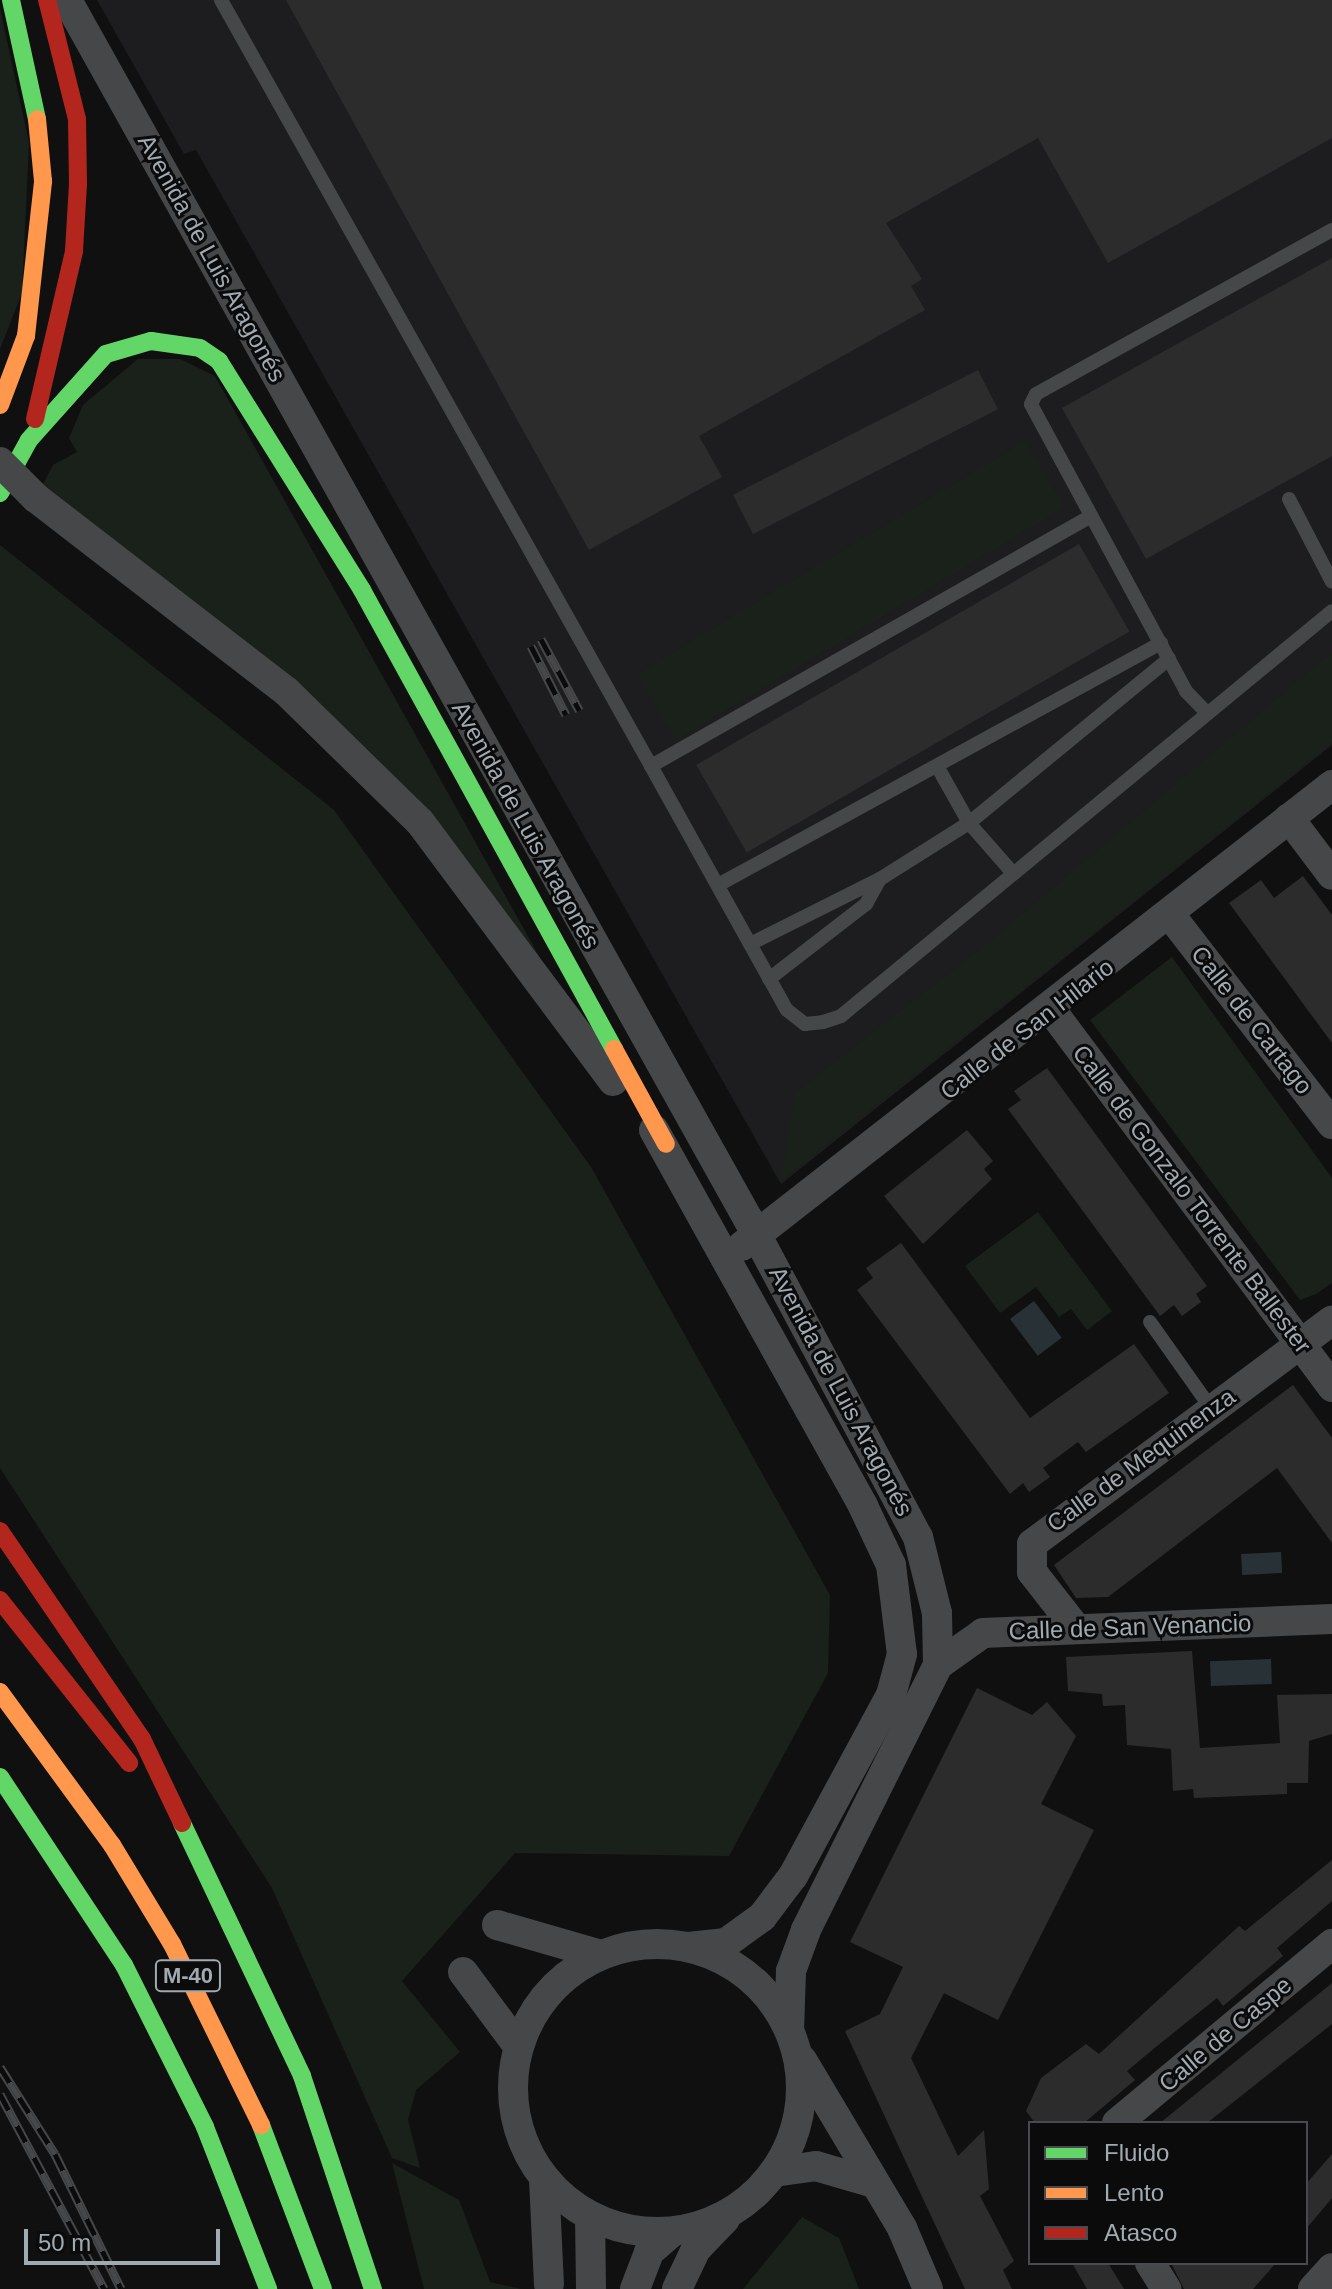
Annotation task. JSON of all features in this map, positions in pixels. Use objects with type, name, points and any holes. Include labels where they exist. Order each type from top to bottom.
[{"type":"highway","points":[[0,405],[26,336],[43,181],[33,82],[11,0]]},
{"type":"highway","points":[[29,440],[74,251],[78,183],[77,119],[47,0]]},
{"type":"highway","points":[[0,493],[29,440],[106,354],[151,341],[200,348],[219,361],[362,590],[666,1144]]},
{"type":"highway","points":[[0,1531],[142,1739],[302,2076],[373,2289]]},
{"type":"highway","points":[[0,1600],[187,1838]]},
{"type":"highway","name":"M-40","points":[[0,1692],[112,1845],[172,1944],[255,2110],[323,2289]]},
{"type":"highway","name":"M-40","points":[[0,1777],[124,1965],[205,2127],[268,2289]]},
{"type":"street","name":"Avenida de Luis Aragonés","points":[[67,0],[750,1242],[918,1537],[937,1613],[938,1665]]},
{"type":"street","name":"Avenida de Luis Aragonés","points":[[0,462],[36,498],[286,691],[420,822],[666,1144],[891,1565],[902,1654],[891,1695],[793,1876],[762,1917],[726,1943],[688,1947]]},
{"type":"street","name":"Calle de San Hilario","points":[[750,1242],[1052,1011],[1332,785]]},
{"type":"street","points":[[1289,818],[1332,875]]},
{"type":"street","name":"Calle de Cartago","points":[[1171,916],[1332,1124]]},
{"type":"street","name":"Calle de Gonzalo Torrente Ballester","points":[[1052,1011],[1332,1387]]},
{"type":"street","points":[[714,1233],[750,1242],[738,1279]]},
{"type":"street","name":"Calle de Mequinenza","points":[[1075,1627],[1032,1572],[1032,1544],[1332,1320]]},
{"type":"street","name":"Calle de San Venancio","points":[[938,1665],[983,1633],[1332,1619]]},
{"type":"street","points":[[677,2289],[696,2249],[774,2172],[799,2115],[791,1971],[806,1930],[938,1665]]},
{"type":"street","points":[[497,1925],[601,1955]]},
{"type":"street","name":"Calle de Caspe","points":[[1119,2121],[1332,1944]]},
{"type":"street","points":[[549,2284],[544,2179],[515,2115],[518,2046],[550,1992],[601,1955],[644,1945],[688,1947],[748,1977],[793,2040],[874,2183],[928,2289]]},
{"type":"street","points":[[463,1972],[518,2046]]},
{"type":"street","points":[[774,2172],[816,2166],[874,2183]]},
{"type":"street","points":[[544,2179],[590,2216],[672,2232]]},
{"type":"street","points":[[635,2289],[649,2252],[672,2232],[730,2213]]},
{"type":"street","points":[[590,2216],[591,2289]]},
{"type":"street","points":[[1151,2265],[1166,2289]]},
{"type":"street","points":[[1313,2289],[1332,2268]]},
{"type":"lane","points":[[221,0],[769,979],[805,1024],[841,1016],[1332,611]]},
{"type":"lane","points":[[1206,712],[1169,659],[1031,404],[1036,394],[1332,230]]},
{"type":"lane","points":[[1289,499],[1332,582]]},
{"type":"lane","points":[[651,766],[1091,516]]},
{"type":"lane","points":[[718,885],[1161,643]]},
{"type":"lane","points":[[750,944],[880,879],[969,823],[1169,659]]},
{"type":"lane","points":[[937,766],[969,823],[1012,872]]},
{"type":"lane","points":[[769,979],[866,904],[880,879]]},
{"type":"lane","points":[[1150,1322],[1211,1408]]},
{"type":"shaded area","points":[[97,0],[1332,0],[1332,745],[781,1184],[196,150],[184,154]]},
{"type":"shaded area","points":[[0,8],[29,143],[22,293],[0,349]]},
{"type":"shaded area","points":[[138,359],[180,359],[215,376],[544,965],[483,887],[40,490],[53,465],[77,452],[69,438],[83,405]]},
{"type":"shaded area","points":[[1025,441],[1065,507],[676,740],[637,674]]},
{"type":"shaded area","points":[[0,545],[334,810],[591,1167],[830,1595],[828,1673],[729,1856],[515,1853],[402,1981],[460,2052],[416,2090],[408,2120],[420,2168],[392,2158],[272,1888],[0,1468]]},
{"type":"shaded area","points":[[1332,652],[1332,743],[781,1181],[795,1093],[989,942]]},
{"type":"shaded area","points":[[1172,957],[1332,1178],[1332,1283],[1316,1294],[1300,1300],[1090,1020]]},
{"type":"shaded area","points":[[1038,1212],[1112,1311],[1087,1330],[1071,1309],[1059,1317],[1036,1287],[1000,1313],[965,1266]]},
{"type":"shaded area","points":[[1034,1301],[1062,1338],[1038,1356],[1010,1319]]},
{"type":"shaded area","points":[[1281,1552],[1282,1573],[1242,1575],[1241,1554]]},
{"type":"shaded area","points":[[1271,1659],[1272,1684],[1211,1686],[1210,1661]]},
{"type":"shaded area","points":[[392,2163],[459,2200],[490,2282],[521,2289],[424,2289]]},
{"type":"shaded area","points":[[802,2217],[839,2238],[859,2289],[743,2289]]},
{"type":"building","points":[[286,0],[1332,0],[1332,138],[1108,263],[1038,138],[886,223],[922,279],[911,286],[925,310],[699,436],[722,477],[589,550]]},
{"type":"building","points":[[1332,258],[1332,456],[1146,559],[1062,408]]},
{"type":"building","points":[[978,370],[998,409],[753,534],[733,495]]},
{"type":"building","points":[[1079,544],[1130,631],[747,852],[696,765]]},
{"type":"building","points":[[1303,876],[1332,915],[1332,1043],[1229,903],[1261,880],[1274,898]]},
{"type":"building","points":[[1047,1068],[1207,1286],[1196,1294],[1201,1302],[1182,1316],[1174,1305],[1160,1316],[1008,1109],[1021,1100],[1014,1091]]},
{"type":"building","points":[[967,1130],[993,1161],[984,1169],[992,1179],[923,1244],[884,1196]]},
{"type":"building","points":[[901,1243],[1030,1418],[1134,1344],[1169,1393],[1086,1452],[1078,1442],[1043,1468],[1050,1477],[1029,1492],[1023,1483],[1010,1494],[857,1290],[873,1278],[866,1268]]},
{"type":"building","points":[[1293,1385],[1332,1438],[1332,1543],[1277,1468],[1108,1597],[1076,1598],[1054,1565]]},
{"type":"building","points":[[1192,1651],[1200,1748],[1280,1743],[1277,1695],[1332,1694],[1332,1734],[1309,1741],[1308,1783],[1287,1783],[1287,1794],[1194,1798],[1193,1789],[1173,1791],[1171,1749],[1127,1745],[1125,1705],[1103,1706],[1102,1694],[1068,1691],[1066,1657]]},
{"type":"building","points":[[977,1688],[1032,1715],[1047,1702],[1076,1736],[1041,1804],[1094,1830],[998,2020],[944,1993],[911,2058],[958,2156],[984,2130],[989,2189],[980,2196],[1014,2261],[1003,2270],[1012,2289],[965,2289],[845,2031],[880,2014],[903,1967],[850,1942]]},
{"type":"building","points":[[1332,1860],[1332,1901],[1277,1948],[1283,1956],[1223,2006],[1217,1998],[1127,2071],[1135,2080],[1086,2121],[1034,2121],[1026,2111],[1041,2078],[1086,2044],[1099,2054],[1239,1926],[1245,1931]]},
{"type":"building","points":[[1332,1983],[1332,2024],[1210,2121],[1162,2121]]},
{"type":"building","points":[[1332,2154],[1332,2198],[1308,2227],[1308,2182]]},
{"type":"building","points":[[1073,2265],[1109,2265],[1124,2289],[1087,2289]]},
{"type":"building","points":[[1172,2265],[1274,2265],[1253,2289],[1184,2289]]},
{"type":"railway","points":[[541,639],[579,710]]},
{"type":"railway","points":[[531,646],[566,715]]},
{"type":"railway","points":[[0,2067],[55,2154],[121,2289]]},
{"type":"railway","points":[[0,2094],[104,2289]]},
{"type":"traffic: fast","points":[[11,0],[37,119]]},
{"type":"traffic: fast","points":[[0,493],[29,440],[106,354],[151,341],[200,348],[219,361],[362,590],[614,1049]]},
{"type":"traffic: fast","points":[[0,1777],[124,1965],[205,2127],[268,2289]]},
{"type":"traffic: fast","points":[[182,1823],[302,2076],[373,2289]]},
{"type":"traffic: fast","points":[[261,2125],[323,2289]]},
{"type":"traffic: slow","points":[[0,405],[26,336],[43,181],[37,119]]},
{"type":"traffic: slow","points":[[614,1049],[666,1144]]},
{"type":"traffic: slow","points":[[0,1692],[112,1845],[172,1944],[261,2125]]},
{"type":"traffic: jam","points":[[35,419],[74,251],[78,183],[77,119],[47,0]]},
{"type":"traffic: jam","points":[[0,1531],[142,1739],[182,1823]]},
{"type":"traffic: jam","points":[[0,1600],[129,1763]]}]
